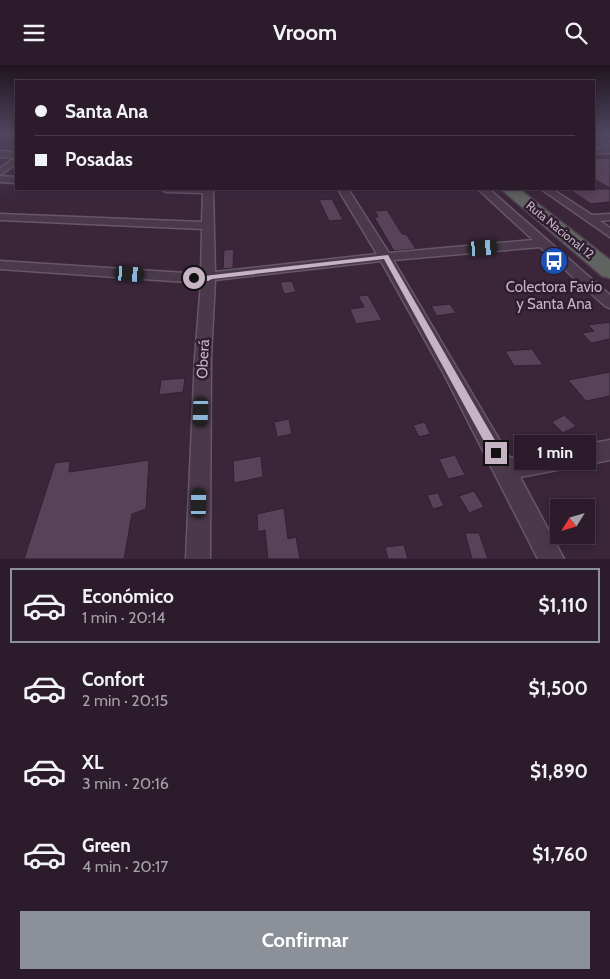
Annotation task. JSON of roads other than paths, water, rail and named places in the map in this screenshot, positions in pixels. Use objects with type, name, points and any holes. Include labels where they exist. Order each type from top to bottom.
[{"type":"highway","points":[[503,190],[545,203]]},
{"type":"highway","name":"Ruta Nacional 12","points":[[512,190],[545,203],[610,271]]},
{"type":"highway","name":"Ruta Nacional 12","points":[[529,190],[610,253]]},
{"type":"highway","points":[[535,190],[545,203]]},
{"type":"street","points":[[0,172],[15,161]]},
{"type":"street","points":[[0,179],[15,180]]},
{"type":"street","name":"Oberá","points":[[198,559],[202,357],[208,278],[208,190]]},
{"type":"street","points":[[344,190],[386,257],[505,469],[551,559]]},
{"type":"street","points":[[484,190],[610,303]]},
{"type":"street","points":[[545,203],[589,219],[610,233]]},
{"type":"street","points":[[0,217],[209,226]]},
{"type":"street","points":[[589,219],[610,217]]},
{"type":"street","points":[[0,265],[208,278],[386,257],[542,243]]},
{"type":"street","points":[[505,469],[610,450]]},
{"type":"place","name":"Colectora Favio y Santa Ana","points":[[554,261]]}]
